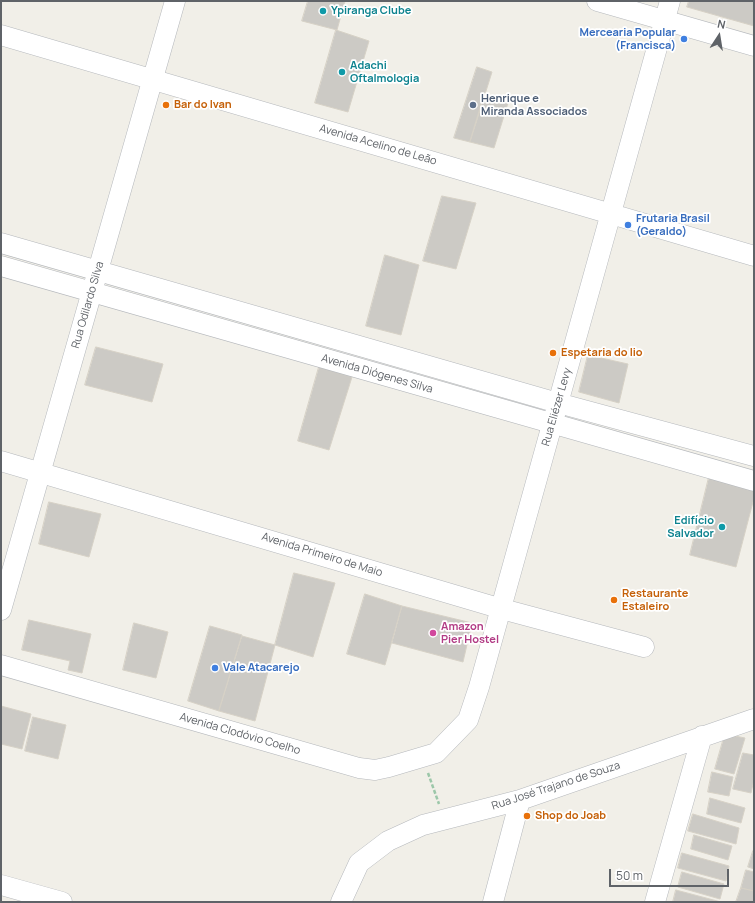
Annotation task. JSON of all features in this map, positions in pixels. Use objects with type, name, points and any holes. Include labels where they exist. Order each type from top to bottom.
[{"type":"street","name":"Rua Odilardo Silva","points":[[1,610],[175,1]]},
{"type":"street","points":[[597,1],[754,46]]},
{"type":"street","name":"Rua Eliézer Levy","points":[[468,720],[502,609],[670,1]]},
{"type":"street","name":"Avenida Acelino de Leão","points":[[1,35],[612,213],[754,256]]},
{"type":"street","name":"Avenida Diógenes Silva","points":[[1,242],[558,404],[754,456]]},
{"type":"street","name":"Avenida Diógenes Silva","points":[[1,266],[552,425],[754,481]]},
{"type":"street","name":"Avenida Primeiro de Maio","points":[[1,461],[502,609],[644,647]]},
{"type":"street","name":"Avenida Clodóvio Coelho","points":[[1,665],[359,768],[375,770],[436,753],[468,720]]},
{"type":"street","name":"Rua José Trajano de Souza","points":[[341,902],[359,863],[388,841],[423,825],[520,800],[702,736],[753,720]]},
{"type":"street","points":[[655,902],[702,736]]},
{"type":"street","points":[[493,902],[520,800]]},
{"type":"street","points":[[1,885],[62,902]]},
{"type":"path","points":[[423,757],[444,820]]},
{"type":"building","name":"Ypiranga Clube","points":[[308,1],[345,1],[337,30],[302,21]]},
{"type":"building","points":[[689,1],[754,1],[754,26],[687,7]]},
{"type":"building","name":"Adachi Oftalmologia","points":[[336,30],[369,41],[348,112],[315,103]]},
{"type":"building","name":"Henrique e Miranda Associados","points":[[477,67],[492,72],[470,142],[454,138]]},
{"type":"building","points":[[484,96],[508,103],[494,148],[470,142]]},
{"type":"building","points":[[442,196],[476,203],[456,269],[423,261]]},
{"type":"building","points":[[385,255],[419,265],[401,335],[366,326]]},
{"type":"building","points":[[96,347],[163,364],[152,402],[85,385]]},
{"type":"building","points":[[588,355],[628,364],[619,403],[579,392]]},
{"type":"building","points":[[319,367],[352,377],[329,450],[298,441]]},
{"type":"building","name":"Edifício Salvador","points":[[711,469],[754,481],[754,498],[736,567],[690,555]]},
{"type":"building","points":[[49,502],[101,514],[89,557],[39,544]]},
{"type":"building","points":[[294,573],[335,583],[313,657],[275,645]]},
{"type":"building","points":[[365,594],[402,606],[385,665],[347,654]]},
{"type":"building","name":"Amazon Pier Hostel","points":[[402,606],[472,623],[463,662],[392,643]]},
{"type":"building","points":[[29,620],[91,634],[82,673],[68,670],[70,661],[22,650]]},
{"type":"building","points":[[134,623],[168,632],[156,678],[123,670]]},
{"type":"building","name":"Vale Atacarejo","points":[[210,626],[242,635],[219,711],[188,701]]},
{"type":"building","points":[[242,636],[275,645],[255,721],[219,711]]},
{"type":"building","points":[[1,706],[31,714],[22,749],[1,744]]},
{"type":"building","points":[[33,717],[66,725],[58,759],[25,751]]},
{"type":"building","points":[[725,734],[745,738],[734,774],[715,769]]},
{"type":"building","points":[[743,753],[754,755],[754,780],[751,793],[733,789]]},
{"type":"building","points":[[712,772],[733,777],[729,796],[708,792]]},
{"type":"building","points":[[710,798],[745,808],[741,823],[707,814]]},
{"type":"building","points":[[693,814],[739,828],[736,844],[688,831]]},
{"type":"building","points":[[694,835],[732,846],[728,860],[691,849]]},
{"type":"building","points":[[753,851],[754,852],[754,869],[748,867]]},
{"type":"building","points":[[682,853],[729,866],[726,881],[678,868]]},
{"type":"building","points":[[746,870],[754,872],[754,891],[741,888]]},
{"type":"building","points":[[682,872],[724,884],[720,899],[678,887]]},
{"type":"building","points":[[741,888],[754,891],[754,902],[736,902]]},
{"type":"building","points":[[676,890],[721,902],[673,902]]},
{"type":"place","name":"Ypiranga Clube","points":[[323,11]]},
{"type":"place","name":"Mercearia Popular (Francisca)","points":[[684,39]]},
{"type":"place","name":"Adachi Oftalmologia","points":[[342,72]]},
{"type":"place","name":"Bar do Ivan","points":[[166,105]]},
{"type":"place","name":"Henrique e Miranda Associados","points":[[473,105]]},
{"type":"place","name":"Frutaria Brasil (Geraldo)","points":[[628,225]]},
{"type":"place","name":"Espetaria do lio","points":[[553,353]]},
{"type":"place","name":"Edifício Salvador","points":[[722,527]]},
{"type":"place","name":"Restaurante Estaleiro","points":[[614,600]]},
{"type":"place","name":"Amazon Pier Hostel","points":[[433,633]]},
{"type":"place","name":"Vale Atacarejo","points":[[215,668]]},
{"type":"place","name":"Shop do Joab","points":[[527,816]]}]
